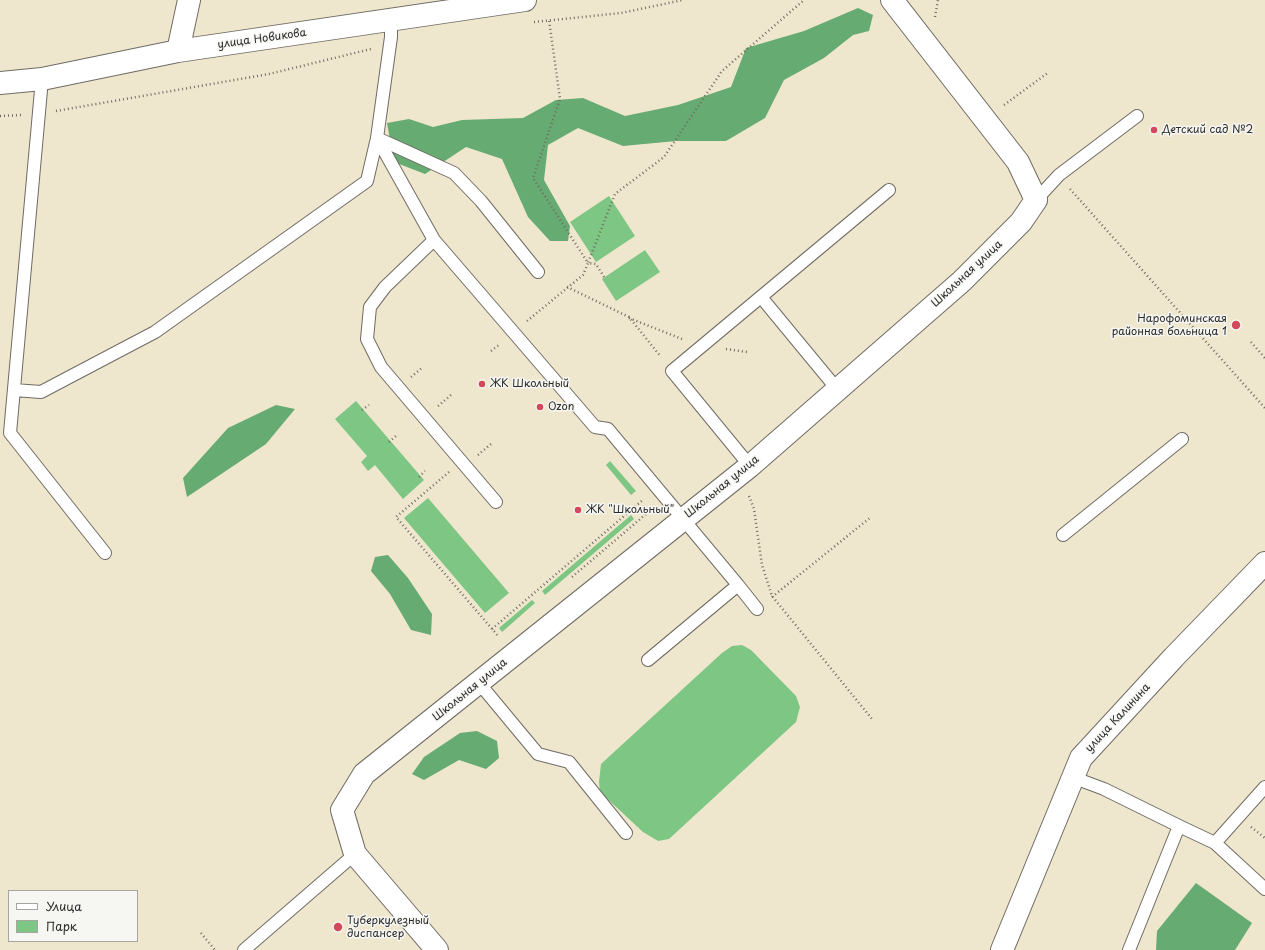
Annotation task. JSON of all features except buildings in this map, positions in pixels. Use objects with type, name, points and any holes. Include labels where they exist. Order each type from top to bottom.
[{"type":"street","points":[[178,51],[189,0]]},
{"type":"street","name":"улица Новикова","points":[[0,83],[42,79],[178,51],[391,29],[525,0]]},
{"type":"street","points":[[892,0],[1018,162],[1036,200]]},
{"type":"street","name":"Школьная улица","points":[[437,950],[355,854],[342,810],[364,774],[750,466],[962,281],[1021,222],[1036,200]]},
{"type":"street","name":"улица Калинина","points":[[1002,950],[1072,778],[1082,758],[1093,744],[1265,563]]},
{"type":"lane","points":[[14,390],[41,392],[155,332],[367,181],[377,138],[391,29]]},
{"type":"lane","points":[[42,79],[10,433],[105,552]]},
{"type":"lane","points":[[1036,200],[1059,175],[1137,116]]},
{"type":"lane","points":[[377,138],[434,240],[595,427],[608,429],[757,609]]},
{"type":"lane","points":[[377,138],[454,173],[481,201],[538,272]]},
{"type":"lane","points":[[750,466],[672,371],[889,190]]},
{"type":"lane","points":[[434,240],[385,287],[370,307],[367,338],[381,366],[467,460],[496,502]]},
{"type":"lane","points":[[760,297],[837,389]]},
{"type":"lane","points":[[1063,535],[1182,439]]},
{"type":"lane","points":[[648,660],[738,585]]},
{"type":"lane","points":[[479,683],[538,754],[569,762],[626,834]]},
{"type":"lane","points":[[1072,778],[1104,789],[1215,843],[1265,889]]},
{"type":"lane","points":[[1215,843],[1265,787]]},
{"type":"lane","points":[[1129,950],[1179,826]]},
{"type":"lane","points":[[244,950],[355,854]]},
{"type":"path","points":[[533,22],[621,13],[683,0]]},
{"type":"path","points":[[538,312],[583,275],[615,194],[664,156],[722,71],[804,0]]},
{"type":"path","points":[[935,17],[938,0]]},
{"type":"path","points":[[549,20],[560,99],[533,178],[588,263],[596,264],[604,277]]},
{"type":"path","points":[[0,116],[39,114],[269,74],[375,48],[391,29]]},
{"type":"path","points":[[1004,105],[1049,72]]},
{"type":"path","points":[[1070,189],[1265,408]]},
{"type":"path","points":[[567,287],[629,317],[672,371]]},
{"type":"path","points":[[1252,342],[1265,358]]},
{"type":"path","points":[[407,380],[423,367]]},
{"type":"path","points":[[433,411],[451,395]]},
{"type":"path","points":[[362,410],[369,405]]},
{"type":"path","points":[[388,442],[396,436]]},
{"type":"path","points":[[492,443],[467,460],[396,517],[500,638],[506,633]]},
{"type":"path","points":[[419,477],[425,471]]},
{"type":"path","points":[[746,490],[754,509],[762,565],[772,596],[872,719]]},
{"type":"path","points":[[492,629],[644,498]]},
{"type":"path","points":[[570,578],[652,508]]},
{"type":"path","points":[[757,609],[871,516]]},
{"type":"path","points":[[201,934],[215,950]]},
{"type":"green space","points":[[858,8],[873,15],[869,31],[853,35],[824,58],[784,80],[765,118],[726,141],[676,141],[623,146],[578,128],[548,145],[544,180],[570,226],[568,241],[550,241],[528,217],[502,159],[466,147],[425,174],[394,162],[387,123],[409,119],[433,127],[462,120],[523,118],[556,100],[583,98],[625,116],[678,105],[731,87],[746,48],[804,31]]},
{"type":"green space","points":[[609,196],[635,236],[596,262],[570,222]]},
{"type":"green space","points":[[645,250],[660,272],[616,301],[602,279]]},
{"type":"green space","points":[[356,401],[424,480],[403,499],[375,465],[368,471],[361,462],[367,456],[335,419]]},
{"type":"green space","points":[[276,405],[295,409],[266,444],[187,497],[183,478],[228,428]]},
{"type":"green space","points":[[610,461],[636,491],[631,495],[606,465]]},
{"type":"green space","points":[[428,498],[509,593],[485,613],[404,518]]},
{"type":"green space","points":[[631,515],[634,519],[545,595],[542,591]]},
{"type":"green space","points":[[388,555],[408,578],[432,614],[431,635],[411,630],[390,594],[371,571],[375,557]]},
{"type":"green space","points":[[532,600],[535,603],[502,632],[499,628]]},
{"type":"green space","points":[[742,645],[751,650],[796,696],[800,707],[796,722],[669,839],[658,841],[643,832],[600,792],[599,782],[601,764],[722,653],[732,646]]},
{"type":"green space","points":[[477,731],[497,741],[499,758],[486,769],[459,760],[424,780],[412,774],[424,757],[460,733]]},
{"type":"green space","points":[[1196,883],[1252,923],[1235,950],[1156,950],[1157,931]]},
{"type":"place","name":"Детский сад №2","points":[[1154,130]]},
{"type":"place","name":"Нарофоминская районная больница 1","points":[[1236,325]]},
{"type":"place","name":"ЖК Школьный","points":[[482,384]]},
{"type":"place","name":"Ozon","points":[[540,407]]},
{"type":"place","name":"ЖК \"Школьный\"","points":[[578,510]]},
{"type":"place","name":"Туберкулезный диспансер","points":[[338,927]]}]
